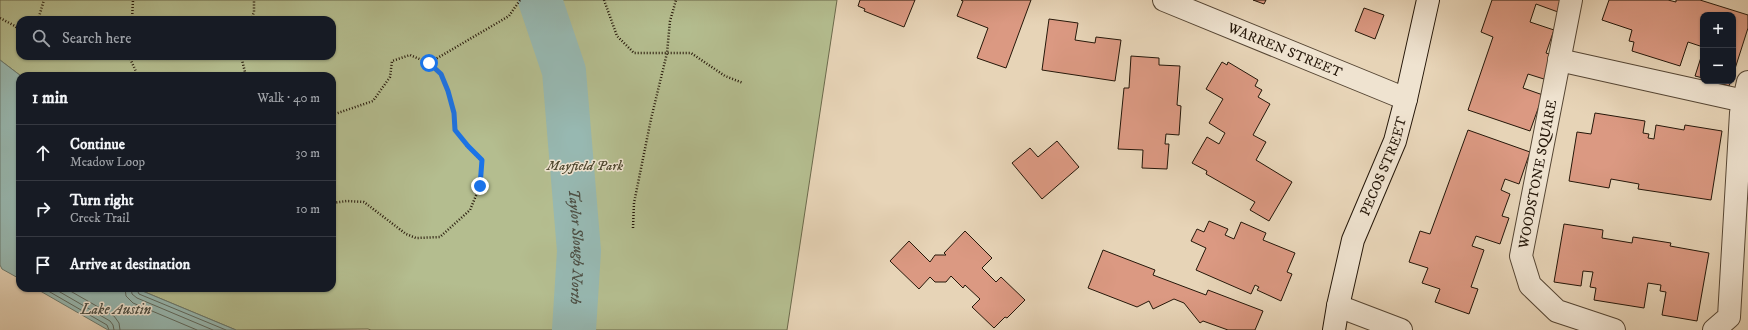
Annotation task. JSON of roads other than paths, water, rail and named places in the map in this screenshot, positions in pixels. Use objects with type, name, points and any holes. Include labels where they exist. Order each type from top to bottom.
[{"type":"street","name":"WARREN STREET","points":[[1164,0],[1406,99]]},
{"type":"street","name":"PECOS STREET","points":[[1334,330],[1353,240],[1395,141],[1428,0]]},
{"type":"street","name":"WOODSTONE SQUARE","points":[[1571,0],[1521,256],[1530,285],[1557,311],[1614,330]]},
{"type":"street","points":[[1559,60],[1746,92],[1741,113],[1729,317],[1714,330]]},
{"type":"street","points":[[1338,306],[1401,330]]},
{"type":"water","points":[[0,60],[16,72],[16,277],[2,269],[0,265]]},
{"type":"water","name":"Lake Austin","points":[[42,292],[145,292],[236,330],[108,330]]},
{"type":"waterway","name":"Taylor Slough North","points":[[540,0],[564,71],[579,251],[574,330]]},
{"type":"park label","name":"Mayfield Park","points":[[585,165]]}]
